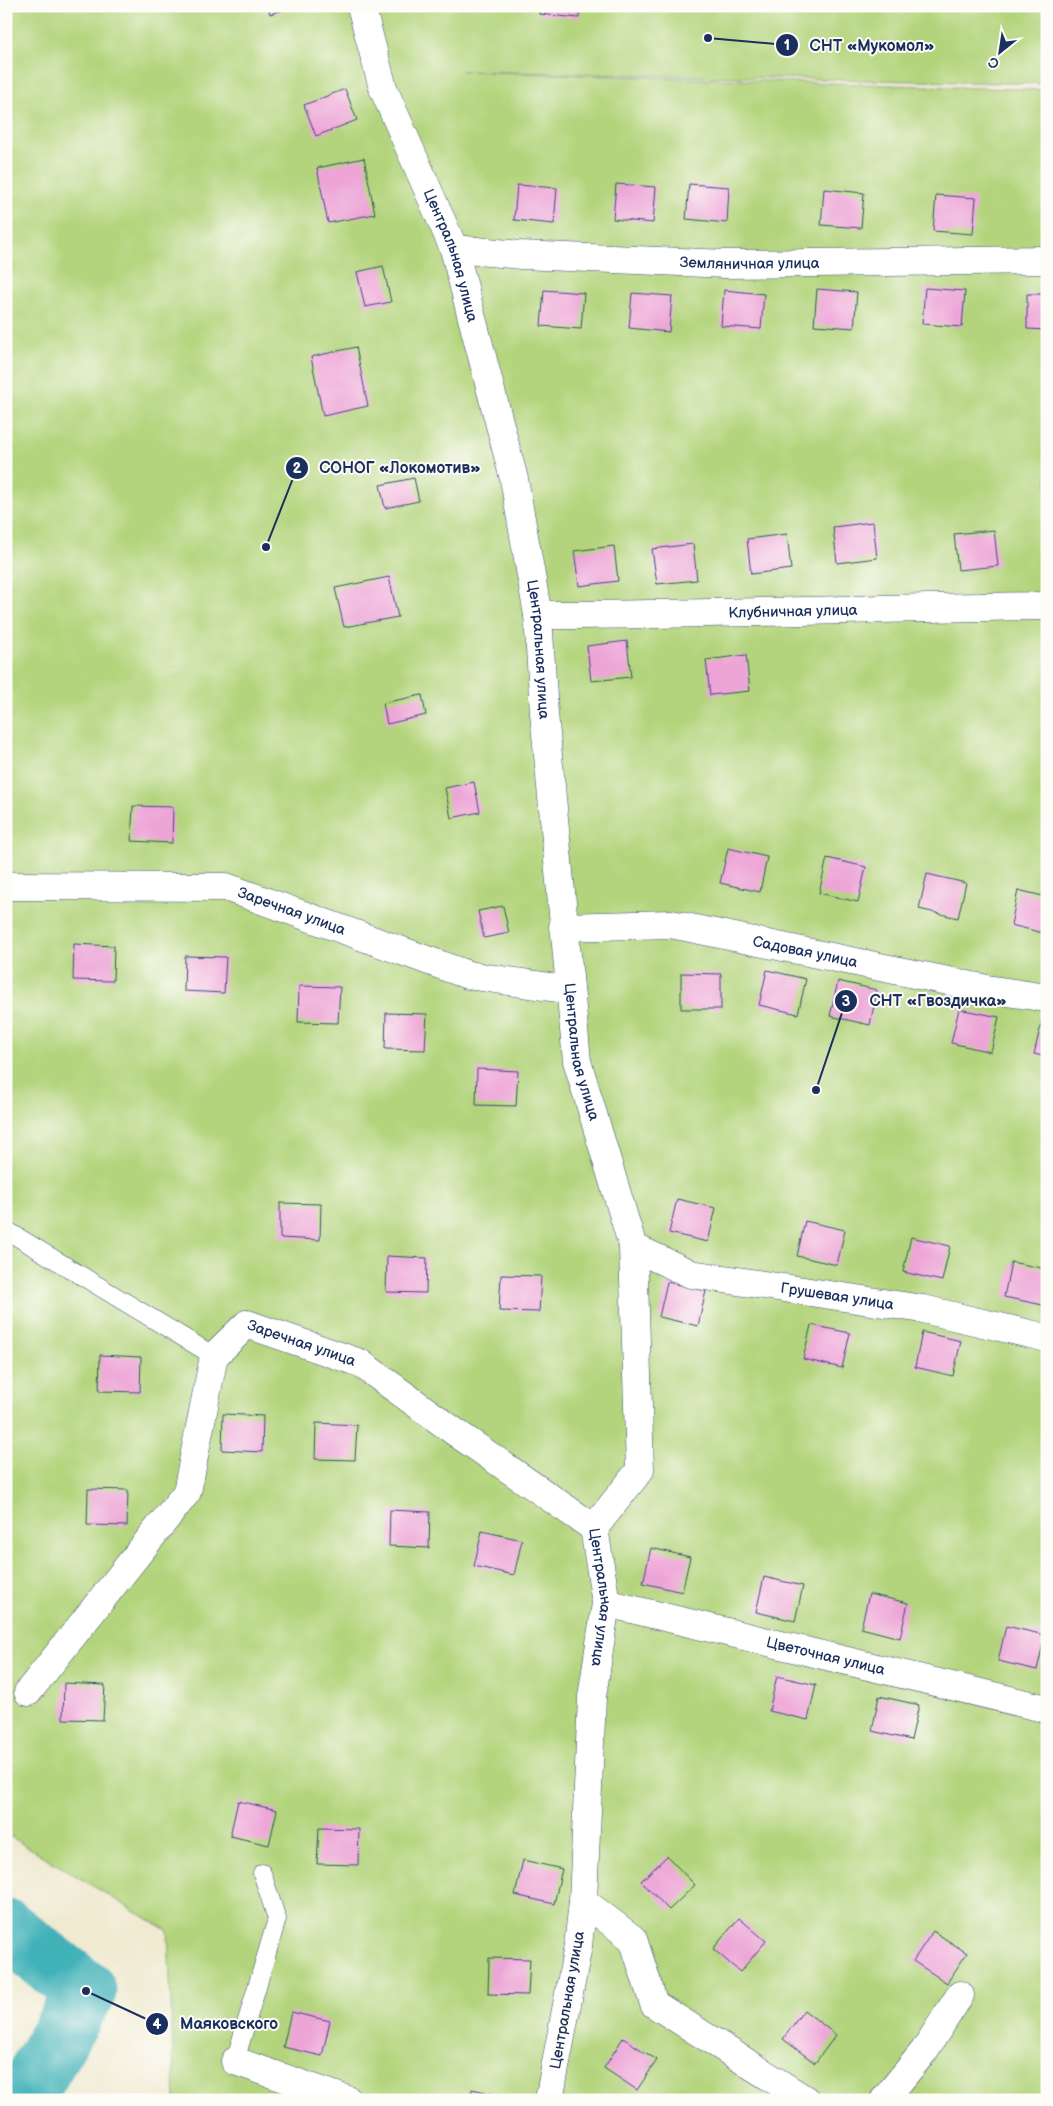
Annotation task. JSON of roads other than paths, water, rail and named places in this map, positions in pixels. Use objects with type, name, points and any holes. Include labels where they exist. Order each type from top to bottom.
[{"type":"street","name":"Центральная улица","points":[[361,6],[383,88],[454,249],[514,479],[538,615],[544,712],[577,1061],[632,1247],[640,1470],[594,1528],[606,1603],[592,1697],[583,1901],[578,1946],[549,2100]]},
{"type":"street","name":"Земляничная улица","points":[[454,249],[521,255],[727,264],[1047,260]]},
{"type":"street","name":"Клубничная улица","points":[[538,615],[648,615],[865,608],[1047,606]]},
{"type":"street","name":"Заречная улица","points":[[6,886],[226,887],[468,975],[570,990]]},
{"type":"street","name":"Садовая улица","points":[[563,927],[671,924],[987,989],[1047,998]]},
{"type":"street","name":"Грушевая улица","points":[[632,1247],[691,1274],[923,1310],[1047,1338]]},
{"type":"street","name":"Заречная улица","points":[[214,1356],[247,1324],[360,1363],[594,1528]]},
{"type":"street","points":[[28,1692],[187,1492],[214,1356]]},
{"type":"street","name":"Цветочная улица","points":[[606,1603],[1047,1709]]},
{"type":"street","points":[[583,1901],[633,1939],[654,2004],[806,2100]]},
{"type":"street","points":[[884,2100],[924,2051],[960,1995]]},
{"type":"street","points":[[235,2061],[348,2100]]},
{"type":"lane","points":[[6,1230],[214,1356]]},
{"type":"lane","points":[[235,2061],[277,1919],[262,1873]]},
{"type":"waterway","points":[[6,1929],[86,1991],[23,2100]]},
{"type":"place","name":"СНТ «Мукомол»","points":[[708,38]]},
{"type":"place","name":"СОНОГ «Локомотив»","points":[[266,547]]},
{"type":"place","name":"СНТ «Гвоздичка»","points":[[816,1090]]},
{"type":"place","name":"Маяковского","points":[[86,1991]]}]
